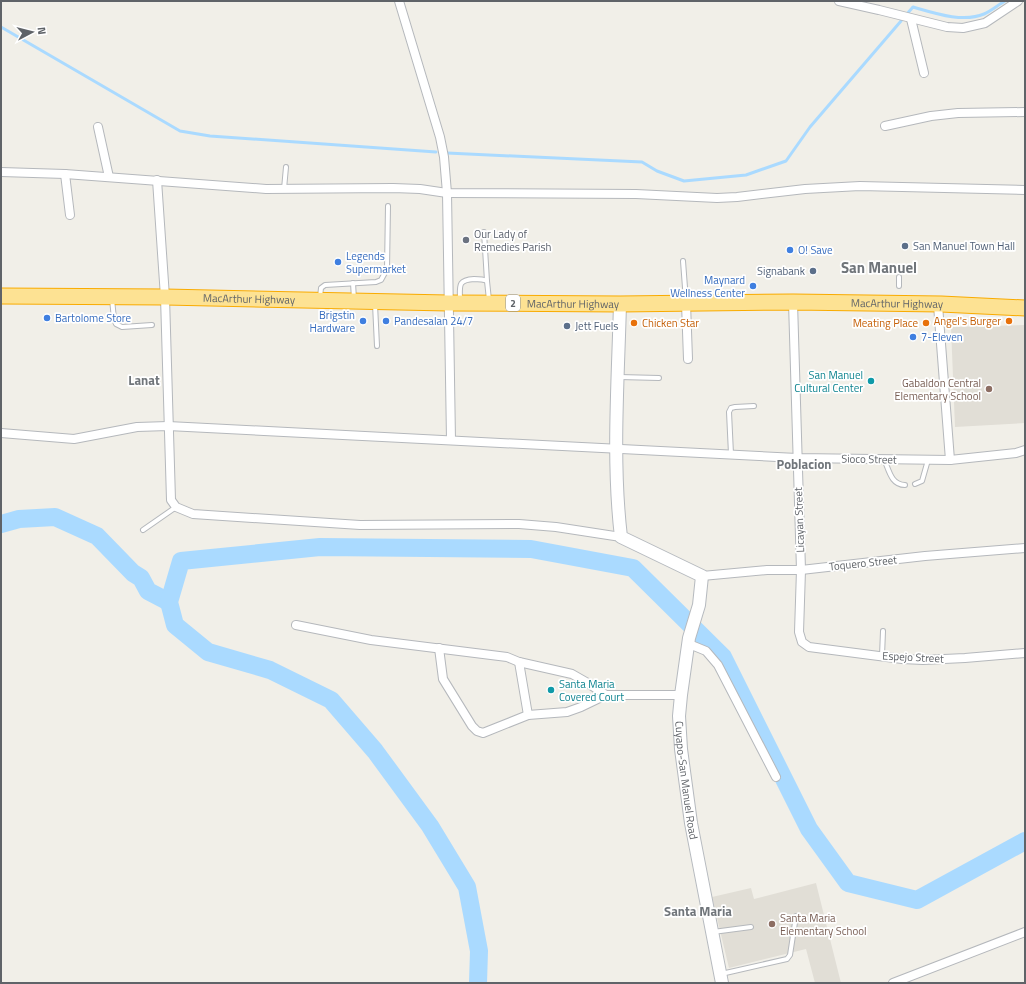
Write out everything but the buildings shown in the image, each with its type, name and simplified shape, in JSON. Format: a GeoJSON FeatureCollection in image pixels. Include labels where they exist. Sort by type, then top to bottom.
{"type":"FeatureCollection","features":[{"type":"Feature","properties":{"kind":"highway","name":"MacArthur Highway"},"geometry":{"type":"LineString","coordinates":[[1,296],[165,297],[454,303],[620,304],[899,302],[1025,308]]}},
{"type":"Feature","properties":{"kind":"street"},"geometry":{"type":"LineString","coordinates":[[399,1],[440,137],[444,157],[454,303],[451,440]]}},
{"type":"Feature","properties":{"kind":"street"},"geometry":{"type":"LineString","coordinates":[[840,1],[947,27],[963,28],[985,23],[1018,1]]}},
{"type":"Feature","properties":{"kind":"street"},"geometry":{"type":"LineString","coordinates":[[911,18],[924,74]]}},
{"type":"Feature","properties":{"kind":"street"},"geometry":{"type":"LineString","coordinates":[[884,126],[932,116],[958,113],[1025,112]]}},
{"type":"Feature","properties":{"kind":"street"},"geometry":{"type":"LineString","coordinates":[[98,127],[109,177]]}},
{"type":"Feature","properties":{"kind":"street"},"geometry":{"type":"LineString","coordinates":[[1,172],[65,174],[250,188],[393,188],[420,189],[447,193],[636,194],[711,198],[860,186],[1025,190]]}},
{"type":"Feature","properties":{"kind":"street"},"geometry":{"type":"LineString","coordinates":[[65,174],[70,215]]}},
{"type":"Feature","properties":{"kind":"street"},"geometry":{"type":"LineString","coordinates":[[157,180],[165,297],[171,500],[176,507],[193,514],[360,525],[519,524],[556,527],[621,537],[702,576]]}},
{"type":"Feature","properties":{"kind":"street","name":"Licayan Street"},"geometry":{"type":"LineString","coordinates":[[793,302],[801,570],[799,632],[802,642]]}},
{"type":"Feature","properties":{"kind":"street"},"geometry":{"type":"LineString","coordinates":[[686,303],[688,360]]}},
{"type":"Feature","properties":{"kind":"street"},"geometry":{"type":"LineString","coordinates":[[620,304],[617,449],[618,505],[621,537]]}},
{"type":"Feature","properties":{"kind":"street"},"geometry":{"type":"LineString","coordinates":[[938,305],[950,460]]}},
{"type":"Feature","properties":{"kind":"street","name":"Sioco Street"},"geometry":{"type":"LineString","coordinates":[[1,433],[68,439],[84,438],[137,427],[168,426],[797,458],[950,460],[1016,453],[1025,450]]}},
{"type":"Feature","properties":{"kind":"street","name":"Toquero Street"},"geometry":{"type":"LineString","coordinates":[[702,576],[767,570],[801,570],[926,556],[1025,548]]}},
{"type":"Feature","properties":{"kind":"street","name":"Cuyapo-San Manuel Road"},"geometry":{"type":"LineString","coordinates":[[702,576],[699,605],[689,641],[679,716],[684,783],[722,979]]}},
{"type":"Feature","properties":{"kind":"street"},"geometry":{"type":"LineString","coordinates":[[296,625],[364,639],[507,657],[519,662],[572,674],[606,695]]}},
{"type":"Feature","properties":{"kind":"street"},"geometry":{"type":"LineString","coordinates":[[689,641],[706,651],[718,665],[776,777]]}},
{"type":"Feature","properties":{"kind":"street","name":"Espejo Street"},"geometry":{"type":"LineString","coordinates":[[802,642],[809,647],[923,660],[1025,653]]}},
{"type":"Feature","properties":{"kind":"street"},"geometry":{"type":"LineString","coordinates":[[439,648],[443,679],[472,726],[477,731],[483,733],[528,715],[567,712],[606,695],[681,695]]}},
{"type":"Feature","properties":{"kind":"street"},"geometry":{"type":"LineString","coordinates":[[519,662],[528,715]]}},
{"type":"Feature","properties":{"kind":"street"},"geometry":{"type":"LineString","coordinates":[[894,983],[1025,932]]}},
{"type":"Feature","properties":{"kind":"lane"},"geometry":{"type":"LineString","coordinates":[[284,189],[286,167]]}},
{"type":"Feature","properties":{"kind":"lane"},"geometry":{"type":"LineString","coordinates":[[319,301],[321,288],[325,285],[376,282],[381,280],[387,269],[388,206]]}},
{"type":"Feature","properties":{"kind":"lane"},"geometry":{"type":"LineString","coordinates":[[484,232],[489,303]]}},
{"type":"Feature","properties":{"kind":"lane"},"geometry":{"type":"LineString","coordinates":[[683,261],[686,303]]}},
{"type":"Feature","properties":{"kind":"lane"},"geometry":{"type":"LineString","coordinates":[[899,277],[899,286]]}},
{"type":"Feature","properties":{"kind":"lane"},"geometry":{"type":"LineString","coordinates":[[454,303],[462,281],[483,279],[487,281]]}},
{"type":"Feature","properties":{"kind":"lane"},"geometry":{"type":"LineString","coordinates":[[353,283],[354,302]]}},
{"type":"Feature","properties":{"kind":"lane"},"geometry":{"type":"LineString","coordinates":[[112,297],[114,319],[116,324],[122,327],[152,325]]}},
{"type":"Feature","properties":{"kind":"lane"},"geometry":{"type":"LineString","coordinates":[[375,302],[377,346]]}},
{"type":"Feature","properties":{"kind":"lane"},"geometry":{"type":"LineString","coordinates":[[618,377],[659,378]]}},
{"type":"Feature","properties":{"kind":"lane"},"geometry":{"type":"LineString","coordinates":[[731,455],[729,412],[731,408],[735,407],[754,406]]}},
{"type":"Feature","properties":{"kind":"lane"},"geometry":{"type":"LineString","coordinates":[[884,459],[893,480],[899,485],[905,485]]}},
{"type":"Feature","properties":{"kind":"lane"},"geometry":{"type":"LineString","coordinates":[[915,484],[920,483],[924,478],[928,460]]}},
{"type":"Feature","properties":{"kind":"lane"},"geometry":{"type":"LineString","coordinates":[[143,530],[176,507]]}},
{"type":"Feature","properties":{"kind":"lane"},"geometry":{"type":"LineString","coordinates":[[882,656],[883,631]]}},
{"type":"Feature","properties":{"kind":"lane"},"geometry":{"type":"LineString","coordinates":[[722,979],[788,959],[796,916]]}},
{"type":"Feature","properties":{"kind":"lane"},"geometry":{"type":"LineString","coordinates":[[712,932],[751,927]]}},
{"type":"Feature","properties":{"kind":"shaded area","name":"Gabaldon Central Elementary School"},"geometry":{"type":"Polygon","coordinates":[[[1024,325],[1025,423],[955,427],[951,327],[1024,325]]]}},
{"type":"Feature","properties":{"kind":"shaded area","name":"Santa Maria Elementary School"},"geometry":{"type":"Polygon","coordinates":[[[816,883],[841,983],[815,983],[806,949],[729,968],[712,897],[751,888],[754,899],[816,883]]]}},
{"type":"Feature","properties":{"kind":"waterway"},"geometry":{"type":"LineString","coordinates":[[906,15],[913,7],[948,16],[967,18],[976,17],[987,13],[1005,1]]}},
{"type":"Feature","properties":{"kind":"waterway"},"geometry":{"type":"LineString","coordinates":[[447,153],[642,162],[657,171],[684,181],[746,175],[786,161],[810,127],[901,21]]}},
{"type":"Feature","properties":{"kind":"waterway"},"geometry":{"type":"LineString","coordinates":[[1,27],[180,131],[210,136],[436,152]]}},
{"type":"Feature","properties":{"kind":"waterway"},"geometry":{"type":"LineString","coordinates":[[1,524],[19,519],[55,517],[97,536],[133,573],[141,578],[148,591],[169,602]]}},
{"type":"Feature","properties":{"kind":"waterway"},"geometry":{"type":"LineString","coordinates":[[478,983],[479,951],[467,887],[430,826],[375,751],[331,700],[270,670],[208,652],[175,625],[169,602],[181,561],[320,547],[531,549],[633,568],[723,657],[809,829],[848,883],[917,900],[1025,841]]}},
{"type":"Feature","properties":{"kind":"place","name":"Our Lady of Remedies Parish"},"geometry":{"type":"Point","coordinates":[466,240]}},
{"type":"Feature","properties":{"kind":"place","name":"San Manuel Town Hall"},"geometry":{"type":"Point","coordinates":[905,246]}},
{"type":"Feature","properties":{"kind":"place","name":"O! Save"},"geometry":{"type":"Point","coordinates":[790,250]}},
{"type":"Feature","properties":{"kind":"place","name":"Legends Supermarket"},"geometry":{"type":"Point","coordinates":[338,262]}},
{"type":"Feature","properties":{"kind":"place","name":"Signabank"},"geometry":{"type":"Point","coordinates":[813,271]}},
{"type":"Feature","properties":{"kind":"place","name":"Maynard Wellness Center"},"geometry":{"type":"Point","coordinates":[753,286]}},
{"type":"Feature","properties":{"kind":"place","name":"Bartolome Store"},"geometry":{"type":"Point","coordinates":[47,318]}},
{"type":"Feature","properties":{"kind":"place","name":"Brigstin Hardware"},"geometry":{"type":"Point","coordinates":[363,321]}},
{"type":"Feature","properties":{"kind":"place","name":"Pandesalan 24/7"},"geometry":{"type":"Point","coordinates":[386,321]}},
{"type":"Feature","properties":{"kind":"place","name":"Angel's Burger"},"geometry":{"type":"Point","coordinates":[1009,321]}},
{"type":"Feature","properties":{"kind":"place","name":"Chicken Star"},"geometry":{"type":"Point","coordinates":[634,323]}},
{"type":"Feature","properties":{"kind":"place","name":"Meating Place"},"geometry":{"type":"Point","coordinates":[926,323]}},
{"type":"Feature","properties":{"kind":"place","name":"Jett Fuels"},"geometry":{"type":"Point","coordinates":[567,326]}},
{"type":"Feature","properties":{"kind":"place","name":"7-Eleven"},"geometry":{"type":"Point","coordinates":[913,337]}},
{"type":"Feature","properties":{"kind":"place","name":"San Manuel Cultural Center"},"geometry":{"type":"Point","coordinates":[871,381]}},
{"type":"Feature","properties":{"kind":"place","name":"Gabaldon Central Elementary School"},"geometry":{"type":"Point","coordinates":[989,389]}},
{"type":"Feature","properties":{"kind":"place","name":"Santa Maria Covered Court"},"geometry":{"type":"Point","coordinates":[551,690]}},
{"type":"Feature","properties":{"kind":"place","name":"Santa Maria Elementary School"},"geometry":{"type":"Point","coordinates":[772,924]}},
{"type":"Feature","properties":{"kind":"district","name":"San Manuel"},"geometry":{"type":"Point","coordinates":[879,267]}},
{"type":"Feature","properties":{"kind":"district","name":"Lanat"},"geometry":{"type":"Point","coordinates":[144,380]}},
{"type":"Feature","properties":{"kind":"district","name":"Poblacion"},"geometry":{"type":"Point","coordinates":[804,464]}},
{"type":"Feature","properties":{"kind":"district","name":"Santa Maria"},"geometry":{"type":"Point","coordinates":[698,911]}}]}
